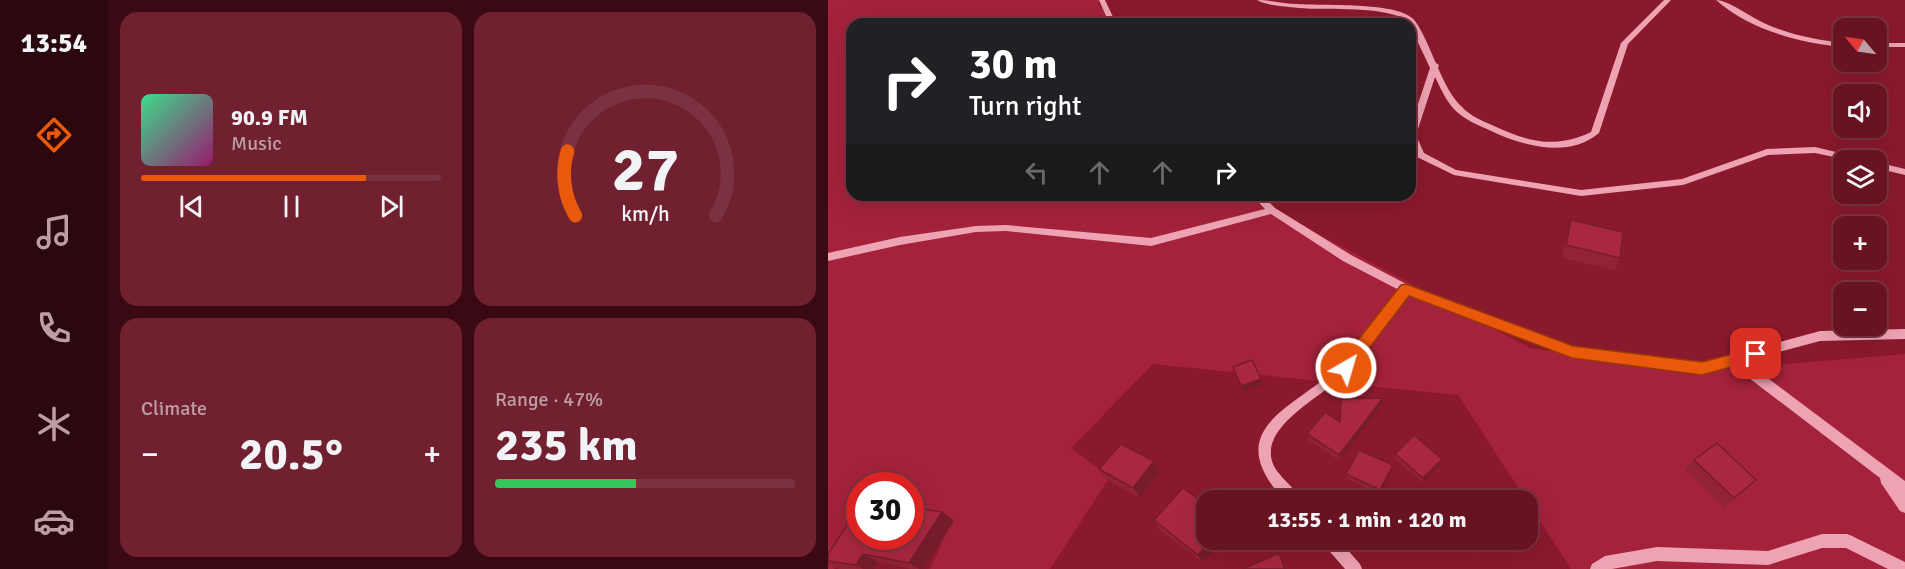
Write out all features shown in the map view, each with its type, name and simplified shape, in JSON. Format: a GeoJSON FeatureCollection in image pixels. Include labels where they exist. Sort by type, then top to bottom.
{"type":"FeatureCollection","features":[{"type":"Feature","properties":{"kind":"street"},"geometry":{"type":"LineString","coordinates":[[1102,0],[1110,18]]}},
{"type":"Feature","properties":{"kind":"street"},"geometry":{"type":"LineString","coordinates":[[1260,0],[1279,6],[1367,7],[1392,10],[1410,18]]}},
{"type":"Feature","properties":{"kind":"street"},"geometry":{"type":"LineString","coordinates":[[1416,29],[1456,106],[1471,118],[1528,143],[1558,146],[1578,143],[1595,133],[1625,43],[1668,0]]}},
{"type":"Feature","properties":{"kind":"street"},"geometry":{"type":"LineString","coordinates":[[1719,0],[1737,14],[1794,38],[1833,43]]}},
{"type":"Feature","properties":{"kind":"street"},"geometry":{"type":"LineString","coordinates":[[1887,45],[1905,45]]}},
{"type":"Feature","properties":{"kind":"street"},"geometry":{"type":"LineString","coordinates":[[1416,123],[1435,65]]}},
{"type":"Feature","properties":{"kind":"street"},"geometry":{"type":"LineString","coordinates":[[1416,145],[1420,155],[1454,172],[1581,193],[1683,182],[1767,152],[1815,150],[1833,154]]}},
{"type":"Feature","properties":{"kind":"street"},"geometry":{"type":"LineString","coordinates":[[1887,168],[1905,172]]}},
{"type":"Feature","properties":{"kind":"street"},"geometry":{"type":"LineString","coordinates":[[1263,201],[1272,210],[1347,258],[1406,289],[1572,352],[1702,368],[1820,336],[1905,334]]}},
{"type":"Feature","properties":{"kind":"street"},"geometry":{"type":"LineString","coordinates":[[828,257],[900,241],[976,229],[1005,228],[1151,242],[1272,210]]}},
{"type":"Feature","properties":{"kind":"street"},"geometry":{"type":"LineString","coordinates":[[1284,490],[1273,477],[1264,454],[1271,432],[1286,414],[1346,368],[1406,289]]}},
{"type":"Feature","properties":{"kind":"street"},"geometry":{"type":"LineString","coordinates":[[1735,360],[1905,489]]}},
{"type":"Feature","properties":{"kind":"street"},"geometry":{"type":"LineString","coordinates":[[1881,472],[1905,506]]}},
{"type":"Feature","properties":{"kind":"street"},"geometry":{"type":"LineString","coordinates":[[1598,569],[1605,563],[1657,554],[1768,558],[1822,541],[1847,541],[1904,569]]}},
{"type":"Feature","properties":{"kind":"street"},"geometry":{"type":"LineString","coordinates":[[1338,550],[1355,569]]}},
{"type":"Feature","properties":{"kind":"shaded area"},"geometry":{"type":"Polygon","coordinates":[[[828,0],[1100,0],[1098,5],[1114,18],[846,18],[846,201],[1257,201],[1530,348],[1692,372],[1905,354],[1905,569],[1571,569],[1538,518],[1538,490],[1520,490],[1458,395],[1153,364],[1071,448],[1110,477],[1050,569],[930,569],[942,543],[924,537],[924,472],[846,472],[846,550],[849,550],[834,569],[828,569],[828,0]]]}},
{"type":"Feature","properties":{"kind":"building"},"geometry":{"type":"Polygon","coordinates":[[[1571,220],[1623,232],[1620,258],[1566,245],[1571,220]]]}},
{"type":"Feature","properties":{"kind":"building"},"geometry":{"type":"Polygon","coordinates":[[[1252,360],[1261,379],[1241,386],[1233,367],[1252,360]]]}},
{"type":"Feature","properties":{"kind":"building"},"geometry":{"type":"Polygon","coordinates":[[[1383,398],[1339,455],[1307,434],[1325,412],[1340,422],[1341,399],[1383,398]]]}},
{"type":"Feature","properties":{"kind":"building"},"geometry":{"type":"Polygon","coordinates":[[[1414,435],[1442,459],[1423,478],[1395,454],[1414,435]]]}},
{"type":"Feature","properties":{"kind":"building"},"geometry":{"type":"Polygon","coordinates":[[[1717,443],[1756,480],[1734,498],[1694,460],[1717,443]]]}},
{"type":"Feature","properties":{"kind":"building"},"geometry":{"type":"Polygon","coordinates":[[[1121,444],[1154,461],[1133,488],[1099,469],[1121,444]]]}},
{"type":"Feature","properties":{"kind":"building"},"geometry":{"type":"Polygon","coordinates":[[[1359,450],[1393,465],[1380,490],[1346,474],[1359,450]]]}},
{"type":"Feature","properties":{"kind":"building"},"geometry":{"type":"Polygon","coordinates":[[[1183,488],[1196,498],[1196,550],[1202,550],[1198,555],[1154,520],[1183,488]]]}},
{"type":"Feature","properties":{"kind":"building"},"geometry":{"type":"Polygon","coordinates":[[[924,509],[942,512],[924,540],[924,509]]]}},
{"type":"Feature","properties":{"kind":"building"},"geometry":{"type":"Polygon","coordinates":[[[846,527],[846,550],[917,550],[909,563],[863,554],[856,565],[828,561],[828,554],[846,527]]]}},
{"type":"Feature","properties":{"kind":"building"},"geometry":{"type":"Polygon","coordinates":[[[1279,553],[1285,569],[1243,569],[1279,553]]]}},
{"type":"Feature","properties":{"kind":"route"},"geometry":{"type":"LineString","coordinates":[[1346,368],[1406,289],[1572,352],[1702,368],[1756,354]]}}]}
